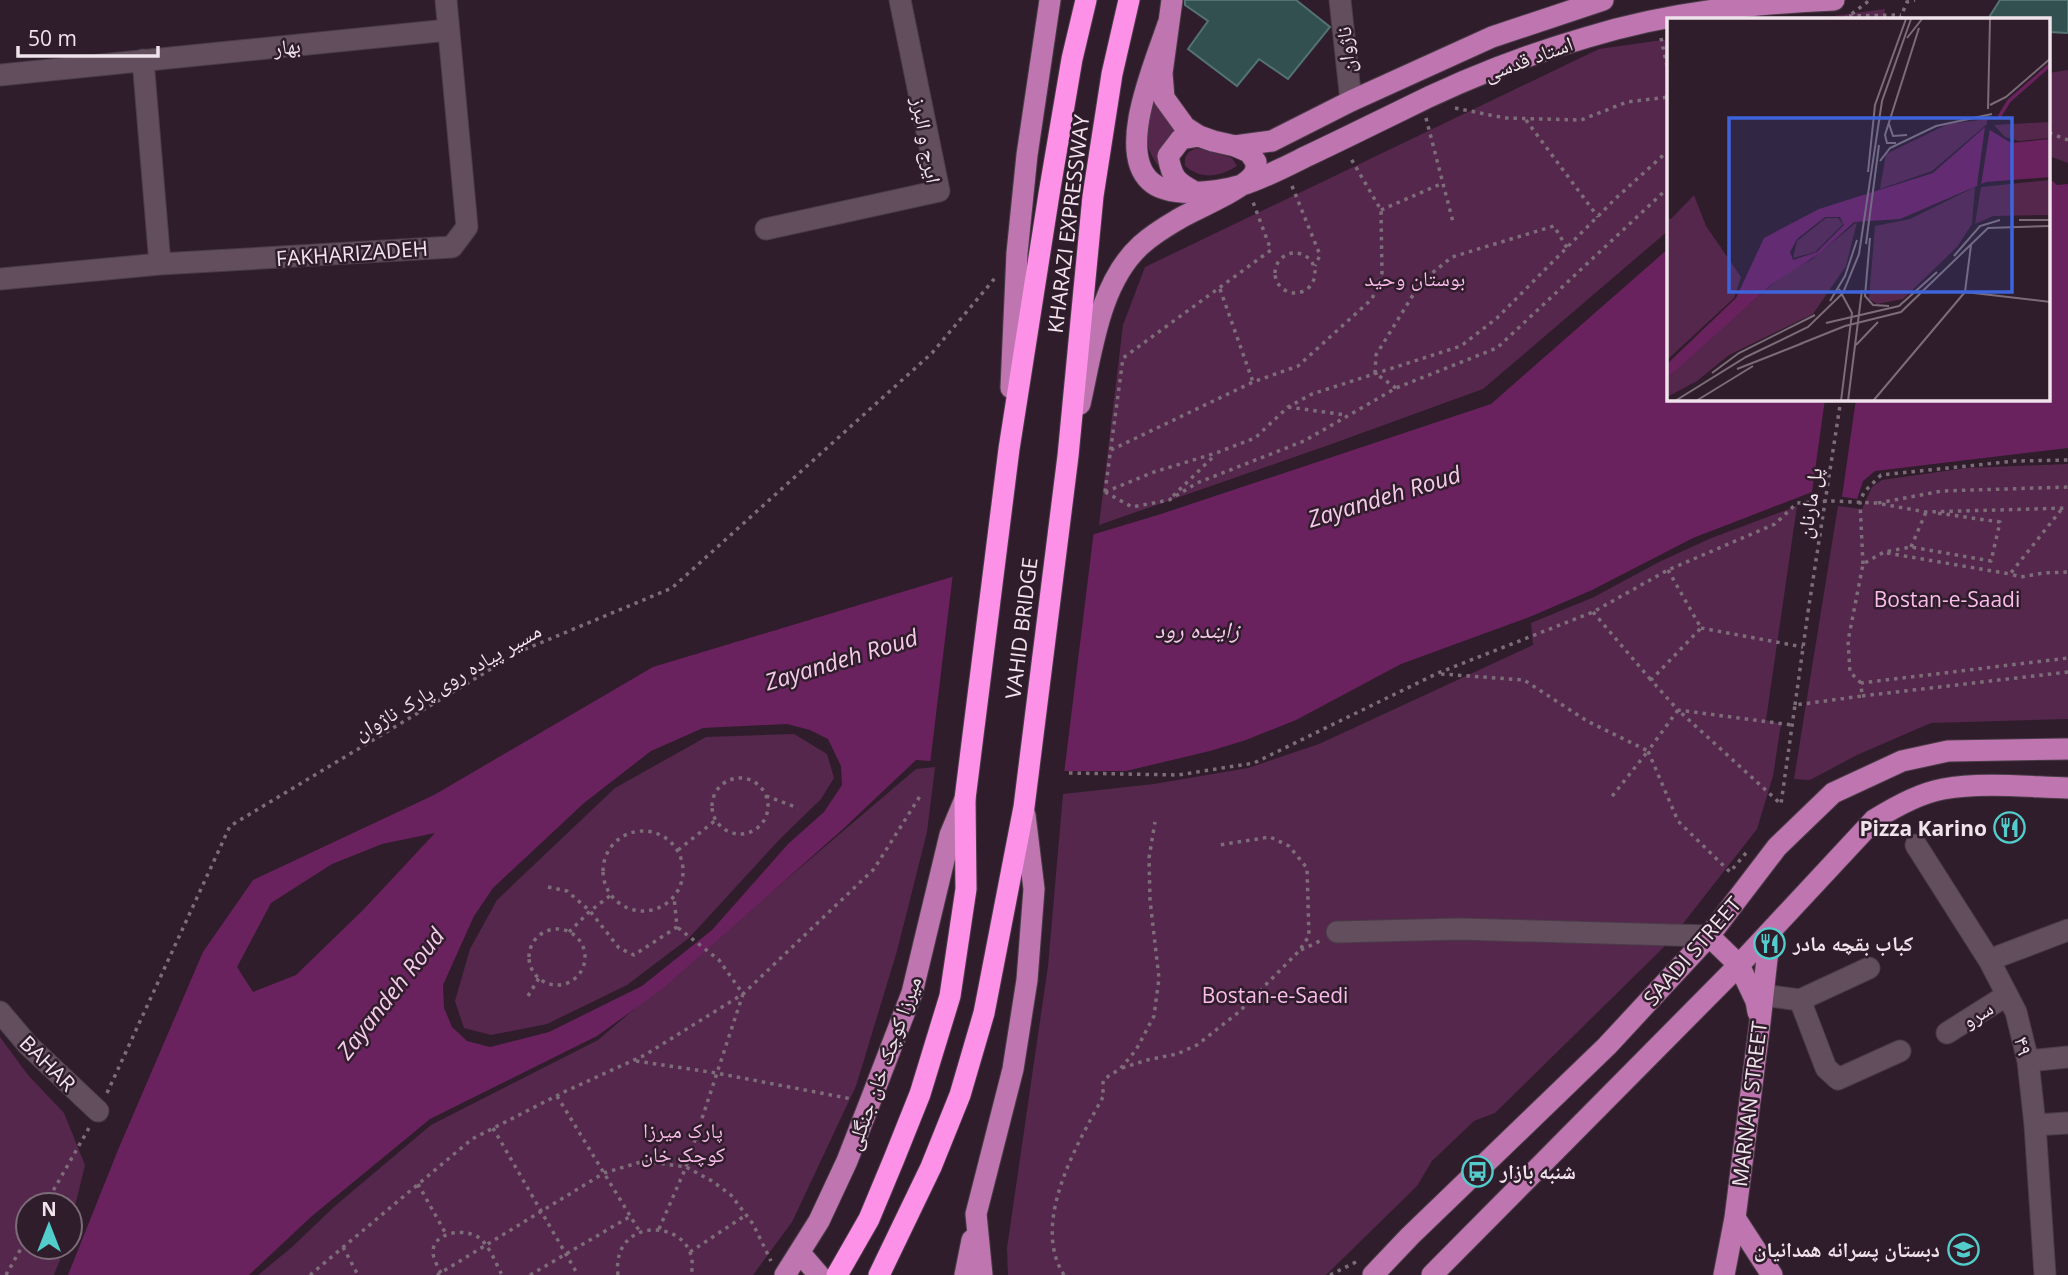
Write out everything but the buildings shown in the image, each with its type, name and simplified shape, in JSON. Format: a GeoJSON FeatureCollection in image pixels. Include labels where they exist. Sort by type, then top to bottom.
{"type":"FeatureCollection","features":[{"type":"Feature","properties":{"kind":"highway","name":"KHARAZI EXPRESSWAY"},"geometry":{"type":"LineString","coordinates":[[1009,449],[1051,180],[1072,59],[1086,0]]}},
{"type":"Feature","properties":{"kind":"highway","name":"KHARAZI EXPRESSWAY"},"geometry":{"type":"LineString","coordinates":[[1068,456],[1093,196],[1112,74],[1129,0]]}},
{"type":"Feature","properties":{"kind":"highway","name":"VAHID BRIDGE"},"geometry":{"type":"LineString","coordinates":[[837,1275],[869,1219],[894,1159],[920,1094],[950,996],[966,889],[965,799],[1009,449]]}},
{"type":"Feature","properties":{"kind":"highway","name":"VAHID BRIDGE"},"geometry":{"type":"LineString","coordinates":[[879,1275],[931,1167],[960,1095],[984,1013],[1024,807],[1068,456]]}},
{"type":"Feature","properties":{"kind":"main road"},"geometry":{"type":"LineString","coordinates":[[1009,449],[1017,253],[1027,155],[1050,0]]}},
{"type":"Feature","properties":{"kind":"main road"},"geometry":{"type":"LineString","coordinates":[[1172,0],[1168,24],[1145,93],[1137,130],[1136,150],[1140,168],[1151,182],[1175,192],[1196,193],[1244,184]]}},
{"type":"Feature","properties":{"kind":"main road","name":"استاد قدسی"},"geometry":{"type":"LineString","coordinates":[[1168,24],[1162,73],[1164,98],[1185,127],[1199,136],[1235,146],[1272,141],[1351,101],[1492,37],[1603,0]]}},
{"type":"Feature","properties":{"kind":"main road","name":"استاد قدسی"},"geometry":{"type":"LineString","coordinates":[[1244,184],[1421,101],[1510,63],[1588,37],[1657,18],[1714,9],[1834,0]]}},
{"type":"Feature","properties":{"kind":"main road"},"geometry":{"type":"LineString","coordinates":[[1196,193],[1177,182],[1170,170],[1168,156],[1181,139],[1199,136]]}},
{"type":"Feature","properties":{"kind":"main road"},"geometry":{"type":"LineString","coordinates":[[1068,456],[1100,320],[1111,288],[1125,263],[1142,244],[1175,221],[1244,184],[1255,173],[1256,162],[1249,152],[1235,146]]}},
{"type":"Feature","properties":{"kind":"main road","name":"SAADI STREET"},"geometry":{"type":"LineString","coordinates":[[1373,1275],[1607,1046],[1709,936],[1777,847],[1833,793],[1902,761],[1948,751],[2068,750]]}},
{"type":"Feature","properties":{"kind":"main road","name":"SAADI STREET"},"geometry":{"type":"LineString","coordinates":[[1432,1275],[1739,965],[1874,820],[1940,790],[1964,786],[2068,788]]}},
{"type":"Feature","properties":{"kind":"main road","name":"میرزا کوچک خان جنگلی"},"geometry":{"type":"LineString","coordinates":[[779,1270],[800,1253],[819,1221],[847,1161],[912,993],[950,835],[965,799]]}},
{"type":"Feature","properties":{"kind":"main road"},"geometry":{"type":"LineString","coordinates":[[965,1275],[976,1214],[1013,1069],[1027,980],[1034,889],[1024,807]]}},
{"type":"Feature","properties":{"kind":"main road","name":"MARNAN STREET"},"geometry":{"type":"LineString","coordinates":[[1724,1275],[1735,1217],[1770,932]]}},
{"type":"Feature","properties":{"kind":"main road"},"geometry":{"type":"LineString","coordinates":[[1709,936],[1739,965],[1756,1001],[1760,1021]]}},
{"type":"Feature","properties":{"kind":"main road"},"geometry":{"type":"LineString","coordinates":[[976,1214],[982,1275]]}},
{"type":"Feature","properties":{"kind":"main road"},"geometry":{"type":"LineString","coordinates":[[1735,1217],[1772,1275]]}},
{"type":"Feature","properties":{"kind":"main road"},"geometry":{"type":"LineString","coordinates":[[800,1253],[818,1275]]}},
{"type":"Feature","properties":{"kind":"main road"},"geometry":{"type":"LineString","coordinates":[[1724,1275],[1731,1275]]}},
{"type":"Feature","properties":{"kind":"street","name":"FAKHARIZADEH"},"geometry":{"type":"LineString","coordinates":[[0,279],[160,264],[452,247],[467,227],[446,0]]}},
{"type":"Feature","properties":{"kind":"street","name":"ایرج و البرز"},"geometry":{"type":"LineString","coordinates":[[766,229],[939,191],[900,0]]}},
{"type":"Feature","properties":{"kind":"street","name":"ناژوان"},"geometry":{"type":"LineString","coordinates":[[1340,0],[1351,101]]}},
{"type":"Feature","properties":{"kind":"street","name":"بهار"},"geometry":{"type":"LineString","coordinates":[[0,75],[448,30]]}},
{"type":"Feature","properties":{"kind":"street"},"geometry":{"type":"LineString","coordinates":[[143,60],[160,264]]}},
{"type":"Feature","properties":{"kind":"street","name":"۴۹"},"geometry":{"type":"LineString","coordinates":[[1916,845],[1989,960],[2016,1012],[2028,1061],[2045,1275]]}},
{"type":"Feature","properties":{"kind":"street"},"geometry":{"type":"LineString","coordinates":[[1337,932],[1459,929],[1709,936]]}},
{"type":"Feature","properties":{"kind":"street"},"geometry":{"type":"LineString","coordinates":[[1989,960],[2068,930]]}},
{"type":"Feature","properties":{"kind":"street"},"geometry":{"type":"LineString","coordinates":[[1763,995],[1800,1000],[1869,968]]}},
{"type":"Feature","properties":{"kind":"street","name":"سرو"},"geometry":{"type":"LineString","coordinates":[[1947,1033],[2007,995]]}},
{"type":"Feature","properties":{"kind":"street"},"geometry":{"type":"LineString","coordinates":[[1800,1000],[1826,1068],[1838,1079],[1900,1051]]}},
{"type":"Feature","properties":{"kind":"street","name":"BAHAR"},"geometry":{"type":"LineString","coordinates":[[0,1012],[27,1045],[98,1111]]}},
{"type":"Feature","properties":{"kind":"street"},"geometry":{"type":"LineString","coordinates":[[2028,1061],[2068,1057]]}},
{"type":"Feature","properties":{"kind":"street"},"geometry":{"type":"LineString","coordinates":[[2035,1125],[2068,1123]]}},
{"type":"Feature","properties":{"kind":"path"},"geometry":{"type":"LineString","coordinates":[[1847,18],[1870,0]]}},
{"type":"Feature","properties":{"kind":"path"},"geometry":{"type":"LineString","coordinates":[[1847,18],[1901,17],[1907,2],[1915,0]]}},
{"type":"Feature","properties":{"kind":"path"},"geometry":{"type":"LineString","coordinates":[[1657,18],[1667,66]]}},
{"type":"Feature","properties":{"kind":"path"},"geometry":{"type":"LineString","coordinates":[[1453,222],[1421,101],[1504,118],[1581,120],[1627,102],[1667,97]]}},
{"type":"Feature","properties":{"kind":"path"},"geometry":{"type":"LineString","coordinates":[[1526,119],[1598,216]]}},
{"type":"Feature","properties":{"kind":"path"},"geometry":{"type":"LineString","coordinates":[[2050,134],[2068,140]]}},
{"type":"Feature","properties":{"kind":"path"},"geometry":{"type":"LineString","coordinates":[[1111,450],[1254,382],[1298,366],[1372,299],[1382,273],[1381,210],[1340,140]]}},
{"type":"Feature","properties":{"kind":"path"},"geometry":{"type":"LineString","coordinates":[[1105,492],[1154,472],[1255,438],[1288,407],[1312,394],[1461,346],[1497,318],[1667,151]]}},
{"type":"Feature","properties":{"kind":"path"},"geometry":{"type":"LineString","coordinates":[[1284,167],[1320,254],[1314,267],[1313,282],[1303,292],[1288,292],[1277,282],[1275,268],[1284,256],[1298,253],[1311,260],[1314,267]]}},
{"type":"Feature","properties":{"kind":"path"},"geometry":{"type":"LineString","coordinates":[[1381,210],[1443,183]]}},
{"type":"Feature","properties":{"kind":"path"},"geometry":{"type":"LineString","coordinates":[[1105,492],[1123,358],[1271,250],[1244,184]]}},
{"type":"Feature","properties":{"kind":"path"},"geometry":{"type":"LineString","coordinates":[[1105,492],[1132,507],[1169,500],[1197,483],[1304,441],[1396,388],[1497,348],[1667,189]]}},
{"type":"Feature","properties":{"kind":"path"},"geometry":{"type":"LineString","coordinates":[[1375,373],[1376,355],[1421,282],[1452,257],[1554,226],[1567,248]]}},
{"type":"Feature","properties":{"kind":"path","name":"مسیر پیاده روی پارک ناژوان"},"geometry":{"type":"LineString","coordinates":[[53,1191],[98,1111],[230,826],[521,651],[672,588],[932,353],[1017,253]]}},
{"type":"Feature","properties":{"kind":"path"},"geometry":{"type":"LineString","coordinates":[[1219,288],[1254,382]]}},
{"type":"Feature","properties":{"kind":"path"},"geometry":{"type":"LineString","coordinates":[[1375,373],[1396,388]]}},
{"type":"Feature","properties":{"kind":"path","name":"پل مارنان"},"geometry":{"type":"LineString","coordinates":[[1678,710],[1781,804],[1841,401]]}},
{"type":"Feature","properties":{"kind":"path"},"geometry":{"type":"LineString","coordinates":[[1288,407],[1348,415]]}},
{"type":"Feature","properties":{"kind":"path"},"geometry":{"type":"LineString","coordinates":[[1169,500],[1216,453]]}},
{"type":"Feature","properties":{"kind":"path"},"geometry":{"type":"LineString","coordinates":[[1862,696],[1861,683],[1850,672],[1848,640],[1863,564],[1860,502],[1864,492],[1881,475],[2015,461],[2068,460]]}},
{"type":"Feature","properties":{"kind":"path"},"geometry":{"type":"LineString","coordinates":[[1876,503],[1942,491],[2068,487]]}},
{"type":"Feature","properties":{"kind":"path"},"geometry":{"type":"LineString","coordinates":[[1069,773],[1178,775],[1254,763],[1438,674],[1593,612],[1668,570],[1774,524],[1797,503],[1876,503],[2000,522],[1991,561],[1911,547],[1884,552],[1863,564]]}},
{"type":"Feature","properties":{"kind":"path"},"geometry":{"type":"LineString","coordinates":[[2010,574],[2062,508]]}},
{"type":"Feature","properties":{"kind":"path"},"geometry":{"type":"LineString","coordinates":[[1926,512],[2068,508]]}},
{"type":"Feature","properties":{"kind":"path"},"geometry":{"type":"LineString","coordinates":[[1911,547],[1926,512]]}},
{"type":"Feature","properties":{"kind":"path"},"geometry":{"type":"LineString","coordinates":[[1884,552],[2021,577],[2068,572]]}},
{"type":"Feature","properties":{"kind":"path"},"geometry":{"type":"LineString","coordinates":[[1668,570],[1701,628],[1803,647]]}},
{"type":"Feature","properties":{"kind":"path"},"geometry":{"type":"LineString","coordinates":[[1593,612],[1678,710],[1792,724]]}},
{"type":"Feature","properties":{"kind":"path"},"geometry":{"type":"LineString","coordinates":[[1651,680],[1701,628]]}},
{"type":"Feature","properties":{"kind":"path"},"geometry":{"type":"LineString","coordinates":[[1861,683],[2068,658]]}},
{"type":"Feature","properties":{"kind":"path"},"geometry":{"type":"LineString","coordinates":[[1795,705],[2068,672]]}},
{"type":"Feature","properties":{"kind":"path"},"geometry":{"type":"LineString","coordinates":[[1438,674],[1524,680],[1587,721],[1648,751],[1678,821],[1730,872],[1747,851]]}},
{"type":"Feature","properties":{"kind":"path"},"geometry":{"type":"LineString","coordinates":[[1610,799],[1678,710]]}},
{"type":"Feature","properties":{"kind":"path"},"geometry":{"type":"LineString","coordinates":[[746,778],[762,788],[768,806],[762,823],[747,832],[738,833],[722,827],[716,820],[712,803],[720,786],[728,780],[746,778]]}},
{"type":"Feature","properties":{"kind":"path"},"geometry":{"type":"LineString","coordinates":[[310,1275],[472,1139],[557,1095],[634,1061],[743,994],[874,869],[922,793]]}},
{"type":"Feature","properties":{"kind":"path"},"geometry":{"type":"LineString","coordinates":[[766,796],[798,808]]}},
{"type":"Feature","properties":{"kind":"path"},"geometry":{"type":"LineString","coordinates":[[678,850],[716,820]]}},
{"type":"Feature","properties":{"kind":"path"},"geometry":{"type":"LineString","coordinates":[[1120,1069],[1136,1049],[1154,1016],[1160,978],[1150,900],[1149,858],[1155,822]]}},
{"type":"Feature","properties":{"kind":"path"},"geometry":{"type":"LineString","coordinates":[[648,830],[661,834],[678,850],[684,866],[683,880],[674,897],[658,908],[632,910],[620,904],[604,883],[605,857],[611,845],[622,836],[634,831],[648,830]]}},
{"type":"Feature","properties":{"kind":"path"},"geometry":{"type":"LineString","coordinates":[[1064,1275],[1058,1265],[1053,1243],[1055,1212],[1069,1160],[1104,1095],[1104,1079],[1120,1069],[1177,1054],[1197,1045],[1239,1012],[1299,951],[1309,936],[1307,868],[1289,846],[1270,837],[1219,845]]}},
{"type":"Feature","properties":{"kind":"path"},"geometry":{"type":"LineString","coordinates":[[548,887],[567,891],[590,911],[619,948],[634,955],[677,927]]}},
{"type":"Feature","properties":{"kind":"path"},"geometry":{"type":"LineString","coordinates":[[569,932],[611,895]]}},
{"type":"Feature","properties":{"kind":"path"},"geometry":{"type":"LineString","coordinates":[[674,897],[677,927],[719,960],[743,994]]}},
{"type":"Feature","properties":{"kind":"path"},"geometry":{"type":"LineString","coordinates":[[551,929],[569,932],[577,938],[585,955],[580,973],[564,984],[546,983],[539,978],[529,963],[531,946],[536,938],[551,929]]}},
{"type":"Feature","properties":{"kind":"path"},"geometry":{"type":"LineString","coordinates":[[528,996],[539,978]]}},
{"type":"Feature","properties":{"kind":"path"},"geometry":{"type":"LineString","coordinates":[[659,1229],[685,1167],[743,994]]}},
{"type":"Feature","properties":{"kind":"path"},"geometry":{"type":"LineString","coordinates":[[634,1061],[716,1073],[870,1102]]}},
{"type":"Feature","properties":{"kind":"path"},"geometry":{"type":"LineString","coordinates":[[557,1095],[640,1231]]}},
{"type":"Feature","properties":{"kind":"path"},"geometry":{"type":"LineString","coordinates":[[493,1128],[578,1275]]}},
{"type":"Feature","properties":{"kind":"path"},"geometry":{"type":"LineString","coordinates":[[502,1275],[485,1245],[478,1237],[462,1233],[446,1234],[435,1243],[433,1254],[440,1274],[485,1245],[604,1173],[645,1161],[685,1167],[731,1195],[753,1224],[779,1270]]}},
{"type":"Feature","properties":{"kind":"path"},"geometry":{"type":"LineString","coordinates":[[418,1184],[446,1234]]}},
{"type":"Feature","properties":{"kind":"path"},"geometry":{"type":"LineString","coordinates":[[690,1252],[746,1215]]}},
{"type":"Feature","properties":{"kind":"path"},"geometry":{"type":"LineString","coordinates":[[530,1275],[631,1216]]}},
{"type":"Feature","properties":{"kind":"path"},"geometry":{"type":"LineString","coordinates":[[618,1275],[617,1262],[624,1244],[640,1231],[659,1229],[678,1236],[690,1252],[693,1271],[691,1275]]}},
{"type":"Feature","properties":{"kind":"path"},"geometry":{"type":"LineString","coordinates":[[343,1247],[358,1275]]}},
{"type":"Feature","properties":{"kind":"green space"},"geometry":{"type":"Polygon","coordinates":[[[1885,9],[1884,18],[1818,18],[1885,9]]]}},
{"type":"Feature","properties":{"kind":"green space","name":"بوستان وحید"},"geometry":{"type":"Polygon","coordinates":[[[1667,39],[1667,232],[1483,389],[1099,525],[1123,325],[1145,267],[1599,49],[1667,39]]]}},
{"type":"Feature","properties":{"kind":"green space"},"geometry":{"type":"Polygon","coordinates":[[[2068,70],[2068,163],[2050,156],[2050,73],[2068,70]]]}},
{"type":"Feature","properties":{"kind":"green space"},"geometry":{"type":"Polygon","coordinates":[[[1154,96],[1177,135],[1165,174],[1151,155],[1148,146],[1148,119],[1154,96]]]}},
{"type":"Feature","properties":{"kind":"green space"},"geometry":{"type":"Polygon","coordinates":[[[1198,148],[1232,158],[1237,166],[1217,175],[1204,175],[1191,170],[1185,166],[1186,156],[1198,148]]]}},
{"type":"Feature","properties":{"kind":"green space","name":"Bostan-e-Saadi"},"geometry":{"type":"Polygon","coordinates":[[[2068,464],[2068,719],[1931,723],[1857,755],[1810,780],[1794,779],[1838,506],[1862,509],[1872,487],[1882,480],[1966,468],[2068,464]]]}},
{"type":"Feature","properties":{"kind":"green space","name":"Bostan-e-Saedi"},"geometry":{"type":"Polygon","coordinates":[[[1797,506],[1766,720],[1781,724],[1773,776],[1757,829],[1667,944],[1495,1113],[1474,1121],[1432,1161],[1417,1186],[1326,1275],[1008,1275],[1007,1248],[1048,966],[1063,794],[1154,784],[1248,768],[1319,744],[1533,645],[1531,623],[1594,597],[1709,539],[1797,506]]]}},
{"type":"Feature","properties":{"kind":"green space"},"geometry":{"type":"Polygon","coordinates":[[[794,734],[827,754],[834,778],[821,799],[779,840],[689,938],[627,985],[547,1024],[491,1035],[464,1028],[455,1001],[470,949],[497,900],[615,788],[706,737],[794,734]]]}},
{"type":"Feature","properties":{"kind":"green space","name":"پارک میرزا کوچک خان"},"geometry":{"type":"Polygon","coordinates":[[[935,767],[927,832],[897,951],[856,1086],[792,1222],[753,1275],[258,1275],[431,1125],[598,1040],[916,769],[935,767]]]}},
{"type":"Feature","properties":{"kind":"green space"},"geometry":{"type":"Polygon","coordinates":[[[0,1037],[28,1075],[64,1113],[85,1165],[79,1191],[14,1191],[14,1261],[60,1261],[54,1275],[0,1275],[0,1037]]]}},
{"type":"Feature","properties":{"kind":"water","name":"زاینده رود"},"geometry":{"type":"Polygon","coordinates":[[[2050,179],[2057,185],[2068,184],[2068,448],[1875,471],[1863,481],[1857,499],[1812,492],[1693,538],[1592,590],[1532,616],[1401,664],[1296,720],[1210,751],[1126,771],[1066,771],[916,760],[843,829],[661,990],[597,1036],[430,1119],[312,1216],[249,1275],[68,1275],[74,1261],[84,1261],[84,1235],[203,952],[253,880],[434,795],[653,667],[1161,514],[1491,404],[1667,250],[1667,401],[2050,401],[2050,179]],[[787,724],[703,728],[651,751],[584,803],[493,888],[474,916],[443,985],[444,1008],[452,1027],[467,1041],[490,1047],[549,1032],[642,986],[712,930],[788,844],[824,812],[842,785],[841,766],[828,739],[810,730],[787,724]],[[435,833],[382,844],[332,864],[271,903],[237,967],[253,992],[296,975],[364,909],[435,833]]]}},
{"type":"Feature","properties":{"kind":"pier"},"geometry":{"type":"Polygon","coordinates":[[[1825,401],[1856,401],[1842,497],[1812,492],[1825,401]]]}},
{"type":"Feature","properties":{"kind":"pier"},"geometry":{"type":"Polygon","coordinates":[[[1094,530],[1064,774],[930,764],[953,573],[1094,530]]]}},
{"type":"Feature","properties":{"kind":"place","name":"Pizza Karino"},"geometry":{"type":"Point","coordinates":[2010,828]}},
{"type":"Feature","properties":{"kind":"place","name":"کباب بقچه مادر"},"geometry":{"type":"Point","coordinates":[1770,943]}},
{"type":"Feature","properties":{"kind":"place","name":"شنبه بازار"},"geometry":{"type":"Point","coordinates":[1477,1171]}},
{"type":"Feature","properties":{"kind":"place","name":"دبستان پسرانه همدانیان"},"geometry":{"type":"Point","coordinates":[1963,1249]}},
{"type":"Feature","properties":{"kind":"water label","name":"Zayandeh Roud"},"geometry":{"type":"Point","coordinates":[1384,496]}},
{"type":"Feature","properties":{"kind":"water label","name":"Zayandeh Roud"},"geometry":{"type":"Point","coordinates":[841,659]}},
{"type":"Feature","properties":{"kind":"water label","name":"Zayandeh Roud"},"geometry":{"type":"Point","coordinates":[390,993]}}]}
